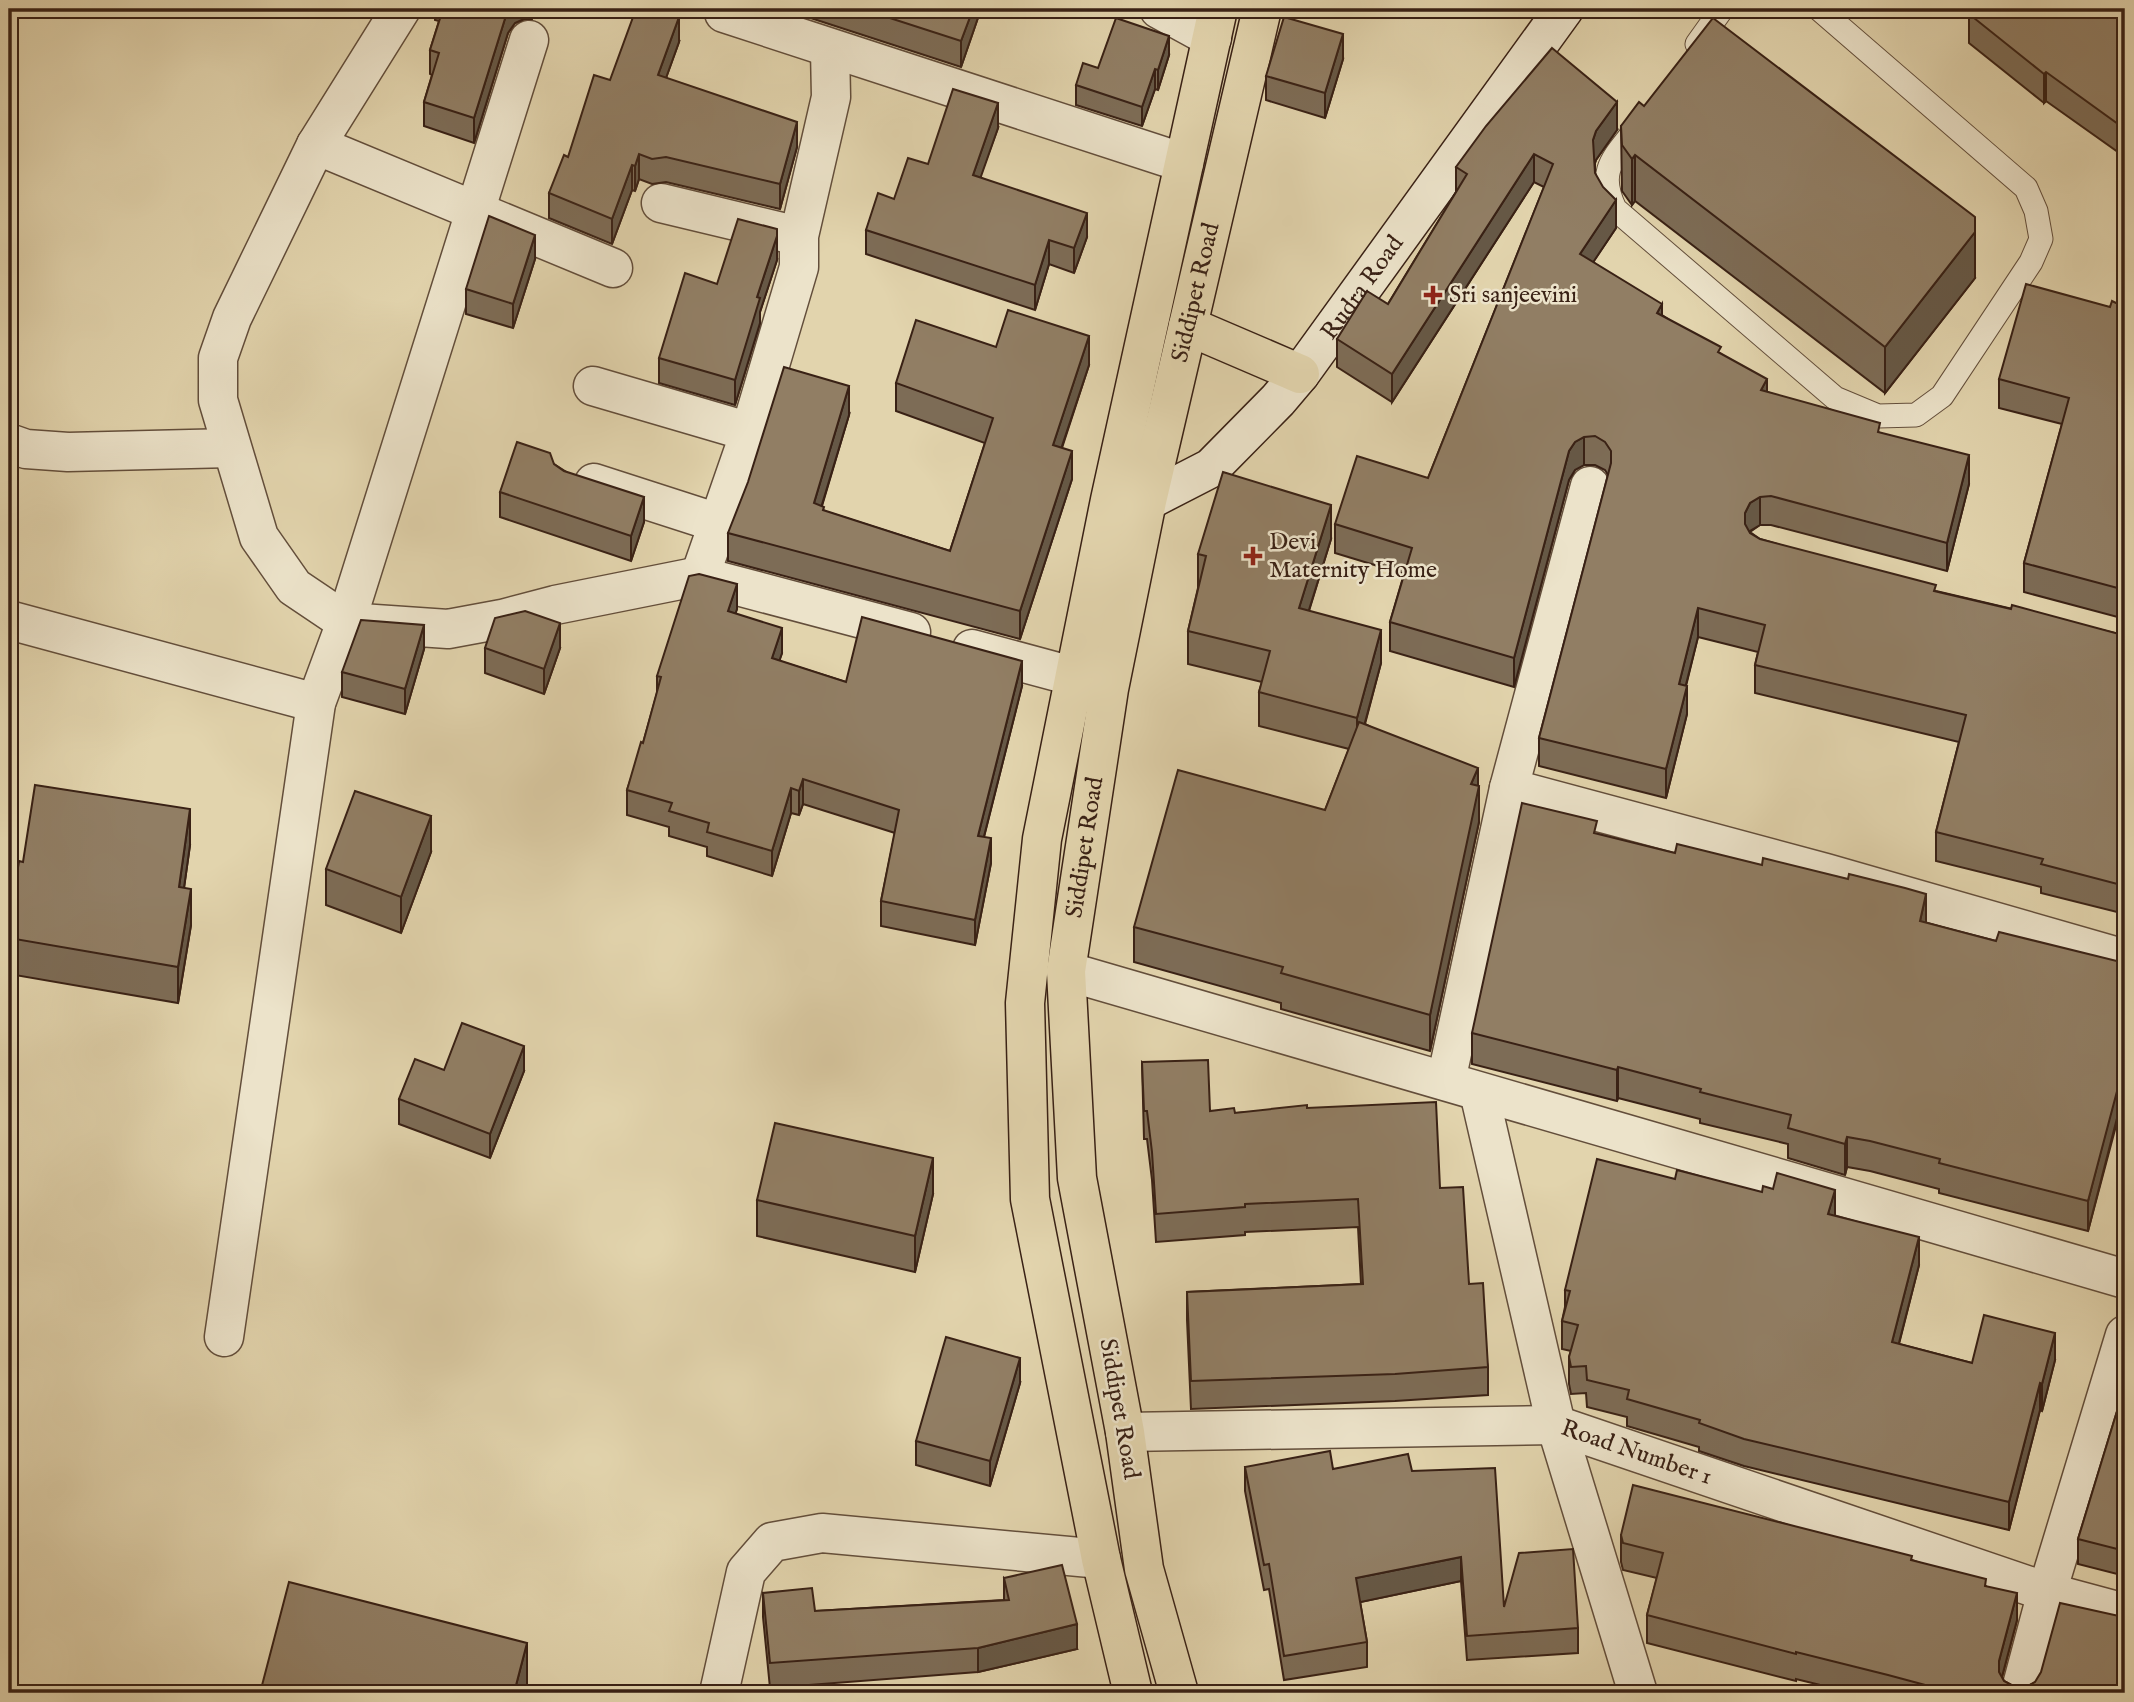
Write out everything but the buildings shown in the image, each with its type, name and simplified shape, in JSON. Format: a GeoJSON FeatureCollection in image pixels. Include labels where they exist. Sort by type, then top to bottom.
{"type":"FeatureCollection","features":[{"type":"Feature","properties":{"kind":"main road","name":"Siddipet Road"},"geometry":{"type":"LineString","coordinates":[[1129,501],[1188,326],[1262,9]]}},
{"type":"Feature","properties":{"kind":"main road","name":"Siddipet Road"},"geometry":{"type":"LineString","coordinates":[[1179,1693],[1144,1569],[1125,1432],[1077,1178],[1066,971],[1093,683],[1129,501],[1184,163],[1215,23]]}},
{"type":"Feature","properties":{"kind":"main road"},"geometry":{"type":"LineString","coordinates":[[1188,326],[1300,374]]}},
{"type":"Feature","properties":{"kind":"main road","name":"Siddipet Road"},"geometry":{"type":"LineString","coordinates":[[1093,683],[1042,839],[1025,1003],[1030,1199],[1101,1559],[1133,1693]]}},
{"type":"Feature","properties":{"kind":"street"},"geometry":{"type":"LineString","coordinates":[[401,9],[316,145],[232,318],[218,358],[218,400],[259,537],[294,587],[346,622],[448,629],[502,620],[555,605],[701,576],[1093,683]]}},
{"type":"Feature","properties":{"kind":"street"},"geometry":{"type":"LineString","coordinates":[[1159,9],[1215,23]]}},
{"type":"Feature","properties":{"kind":"street","name":"Rudra Road"},"geometry":{"type":"LineString","coordinates":[[1129,501],[1211,468],[1300,374],[1564,9]]}},
{"type":"Feature","properties":{"kind":"street"},"geometry":{"type":"LineString","coordinates":[[724,13],[1184,163]]}},
{"type":"Feature","properties":{"kind":"street"},"geometry":{"type":"LineString","coordinates":[[224,1337],[316,703],[346,622],[530,40]]}},
{"type":"Feature","properties":{"kind":"street"},"geometry":{"type":"LineString","coordinates":[[701,576],[750,432],[799,267],[799,236],[831,97],[830,49]]}},
{"type":"Feature","properties":{"kind":"street"},"geometry":{"type":"LineString","coordinates":[[316,145],[613,268]]}},
{"type":"Feature","properties":{"kind":"street"},"geometry":{"type":"LineString","coordinates":[[661,203],[799,236]]}},
{"type":"Feature","properties":{"kind":"street"},"geometry":{"type":"LineString","coordinates":[[593,386],[750,432]]}},
{"type":"Feature","properties":{"kind":"street"},"geometry":{"type":"LineString","coordinates":[[9,443],[26,449],[68,452],[231,448]]}},
{"type":"Feature","properties":{"kind":"street"},"geometry":{"type":"LineString","coordinates":[[571,475],[718,523]]}},
{"type":"Feature","properties":{"kind":"street"},"geometry":{"type":"LineString","coordinates":[[1590,486],[1509,788],[1462,1086],[1556,1425],[1638,1693]]}},
{"type":"Feature","properties":{"kind":"street"},"geometry":{"type":"LineString","coordinates":[[9,620],[316,703]]}},
{"type":"Feature","properties":{"kind":"street"},"geometry":{"type":"LineString","coordinates":[[1509,788],[1813,870],[2125,959]]}},
{"type":"Feature","properties":{"kind":"street"},"geometry":{"type":"LineString","coordinates":[[1066,971],[2125,1279]]}},
{"type":"Feature","properties":{"kind":"street"},"geometry":{"type":"LineString","coordinates":[[2020,1693],[2047,1592],[2125,1335]]}},
{"type":"Feature","properties":{"kind":"street","name":"Road Number 1"},"geometry":{"type":"LineString","coordinates":[[1125,1432],[1556,1425],[2047,1592],[2125,1613]]}},
{"type":"Feature","properties":{"kind":"street"},"geometry":{"type":"LineString","coordinates":[[719,1693],[746,1572],[772,1542],[822,1533],[1101,1559]]}},
{"type":"Feature","properties":{"kind":"lane"},"geometry":{"type":"LineString","coordinates":[[1684,62],[1722,9]]}},
{"type":"Feature","properties":{"kind":"lane"},"geometry":{"type":"LineString","coordinates":[[1653,104],[1607,168],[1608,195],[1615,209],[1835,398],[1878,416],[1916,415],[1942,396],[2031,262],[2041,239],[2036,211],[2026,188],[1819,9]]}},
{"type":"Feature","properties":{"kind":"place","name":"Sri sanjeevini"},"geometry":{"type":"Point","coordinates":[1433,295]}},
{"type":"Feature","properties":{"kind":"place","name":"Devi Maternity Home"},"geometry":{"type":"Point","coordinates":[1253,556]}}]}
